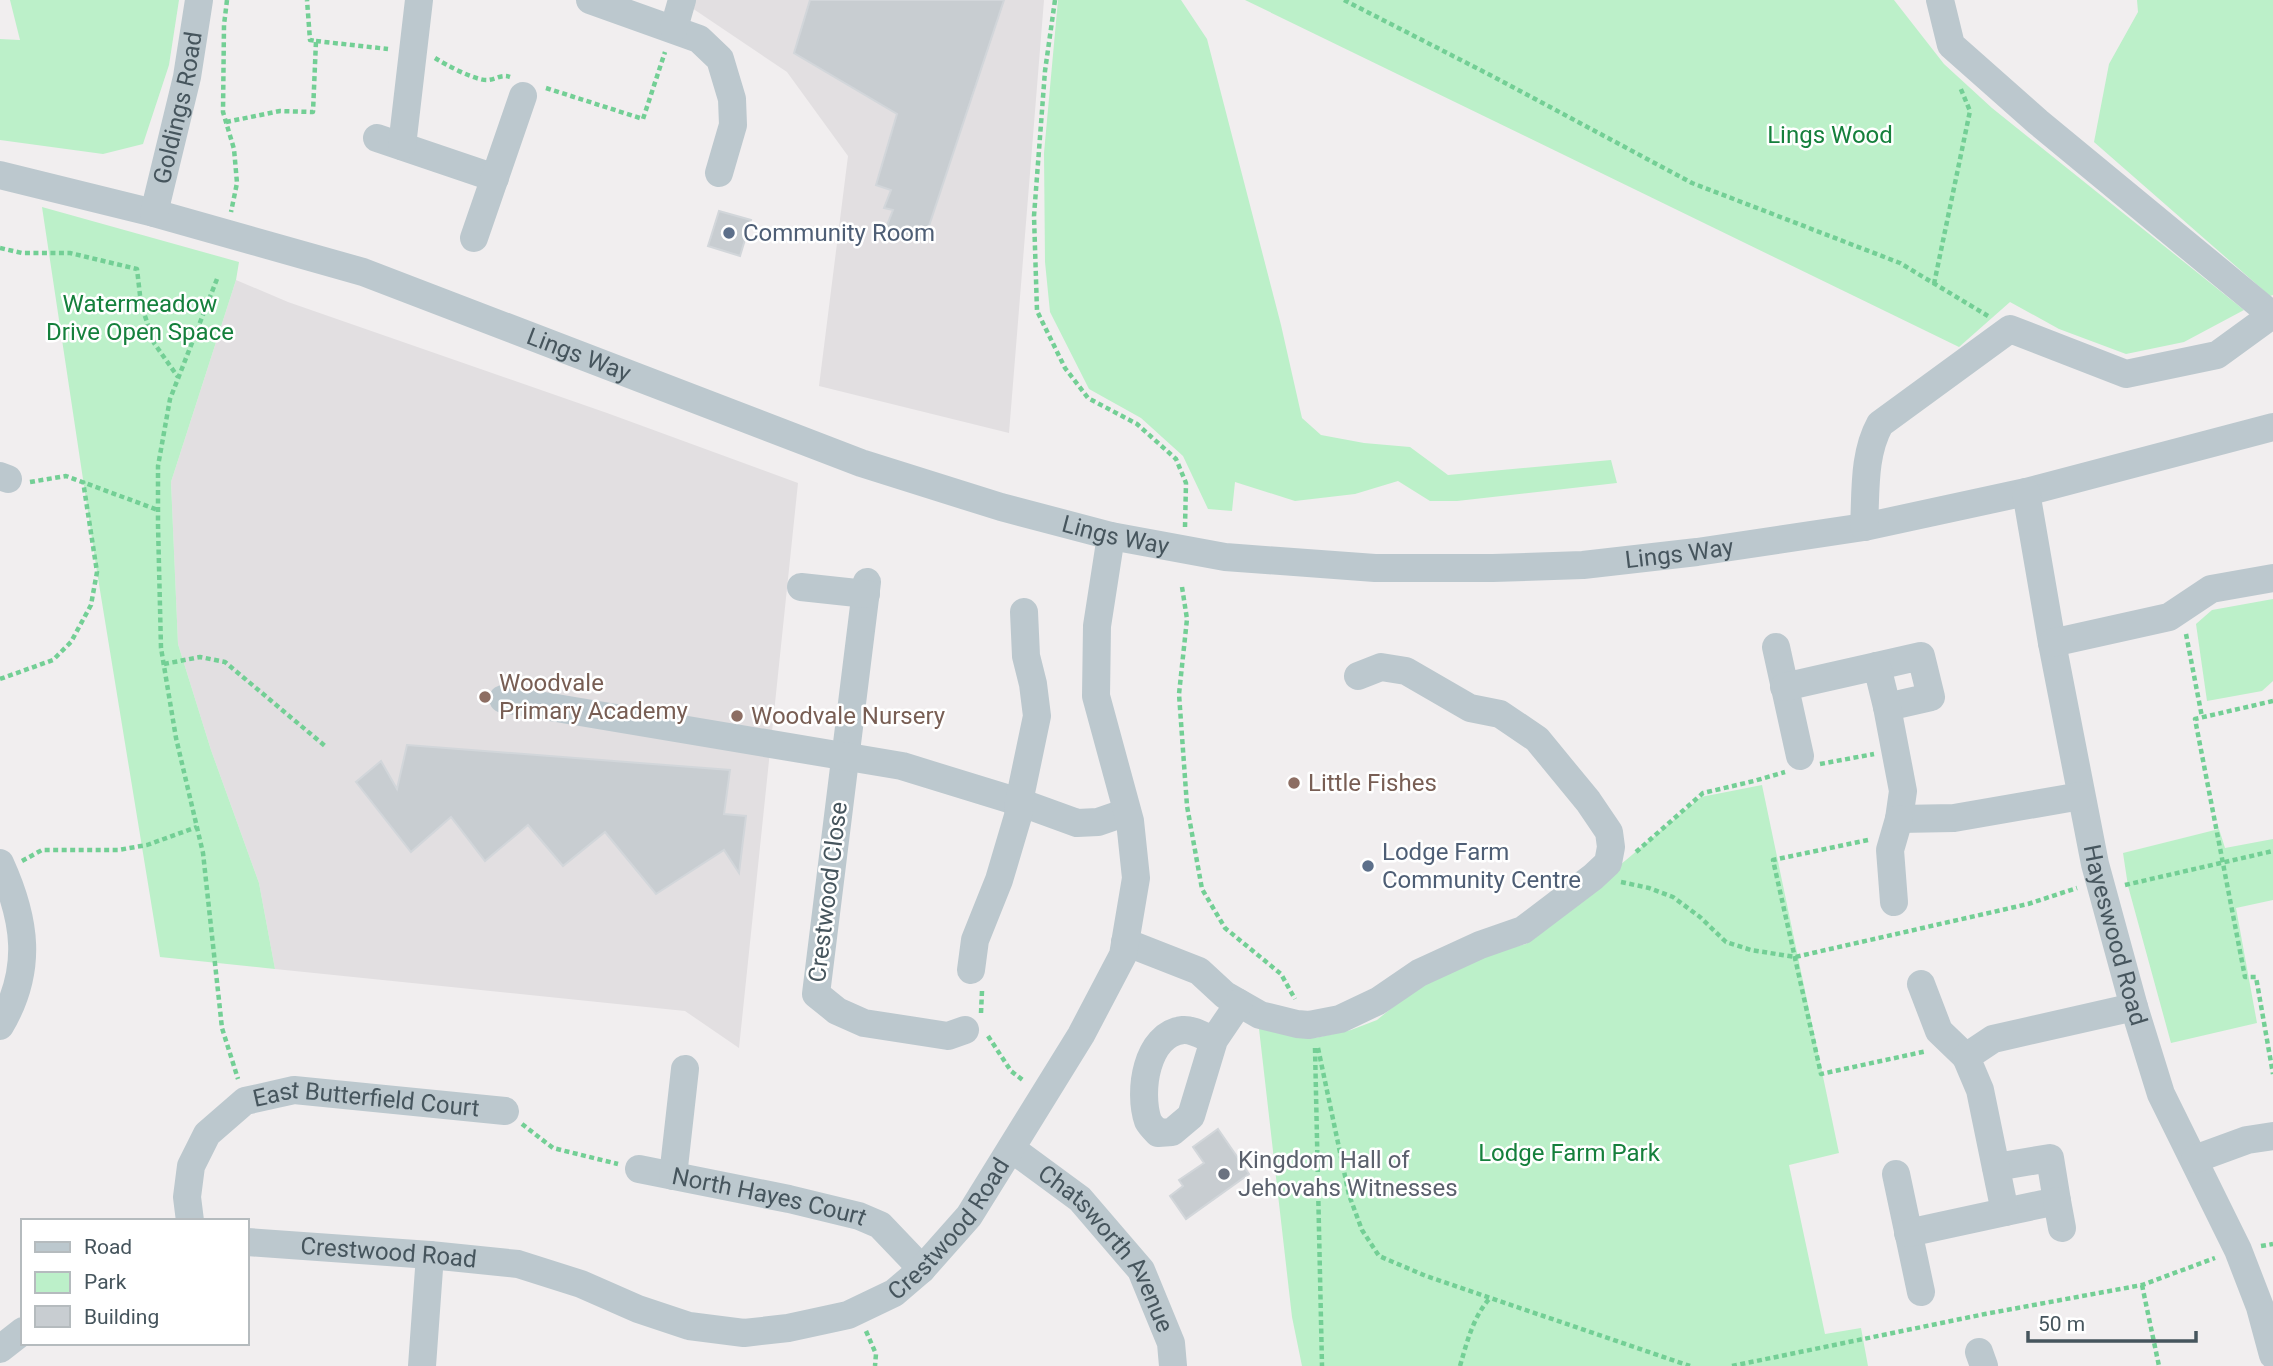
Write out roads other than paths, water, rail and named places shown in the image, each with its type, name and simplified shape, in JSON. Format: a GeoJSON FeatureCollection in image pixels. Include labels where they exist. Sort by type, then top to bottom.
{"type":"FeatureCollection","features":[{"type":"Feature","properties":{"kind":"street","name":"Goldings Road"},"geometry":{"type":"LineString","coordinates":[[155,213],[187,77],[199,0]]}},
{"type":"Feature","properties":{"kind":"street"},"geometry":{"type":"LineString","coordinates":[[419,0],[389,142],[495,178]]}},
{"type":"Feature","properties":{"kind":"street"},"geometry":{"type":"LineString","coordinates":[[590,0],[699,39],[720,59],[732,99],[733,125],[719,173]]}},
{"type":"Feature","properties":{"kind":"street"},"geometry":{"type":"LineString","coordinates":[[674,28],[682,0]]}},
{"type":"Feature","properties":{"kind":"street"},"geometry":{"type":"LineString","coordinates":[[1864,527],[1868,454],[1880,424],[2010,329],[2126,374],[2217,355],[2272,315],[2038,122],[1951,45],[1940,0]]}},
{"type":"Feature","properties":{"kind":"street"},"geometry":{"type":"LineString","coordinates":[[474,238],[523,96]]}},
{"type":"Feature","properties":{"kind":"street","name":"Lings Way"},"geometry":{"type":"LineString","coordinates":[[0,175],[155,213],[363,272],[861,463],[1001,507],[1111,536],[1225,557],[1375,568],[1493,568],[1583,565],[1697,552],[1864,527],[2026,492],[2273,427]]}},
{"type":"Feature","properties":{"kind":"street","name":"Hayeswood Road"},"geometry":{"type":"LineString","coordinates":[[2026,492],[2081,796],[2101,891],[2134,1007],[2161,1094],[2238,1250],[2260,1307],[2273,1355]]}},
{"type":"Feature","properties":{"kind":"street","name":"Crestwood Road"},"geometry":{"type":"LineString","coordinates":[[248,1242],[519,1264],[581,1284],[638,1309],[689,1326],[744,1333],[788,1328],[855,1312],[894,1293],[922,1269],[968,1216],[1045,1095],[1123,956],[1136,878],[1127,812],[1096,696],[1097,626],[1111,536]]}},
{"type":"Feature","properties":{"kind":"street"},"geometry":{"type":"LineString","coordinates":[[2052,643],[2169,617],[2211,589],[2273,578]]}},
{"type":"Feature","properties":{"kind":"street","name":"Crestwood Close"},"geometry":{"type":"LineString","coordinates":[[801,587],[867,588],[816,994],[838,1011],[864,1023],[948,1036],[975,1028]]}},
{"type":"Feature","properties":{"kind":"street"},"geometry":{"type":"LineString","coordinates":[[971,970],[975,940],[999,880],[1018,816],[1037,716],[1026,656],[1024,612]]}},
{"type":"Feature","properties":{"kind":"street"},"geometry":{"type":"LineString","coordinates":[[1776,648],[1800,756]]}},
{"type":"Feature","properties":{"kind":"street"},"geometry":{"type":"LineString","coordinates":[[1784,687],[1921,656],[1931,697],[1887,708]]}},
{"type":"Feature","properties":{"kind":"street"},"geometry":{"type":"LineString","coordinates":[[1877,666],[1903,792],[1889,850],[1894,902]]}},
{"type":"Feature","properties":{"kind":"street"},"geometry":{"type":"LineString","coordinates":[[1125,942],[1199,971],[1225,995],[1260,1015],[1312,1029],[1378,1001],[1419,973],[1480,945],[1523,930],[1608,863],[1611,847],[1609,832],[1588,801],[1537,739],[1500,714],[1470,708],[1406,671],[1381,667],[1358,676]]}},
{"type":"Feature","properties":{"kind":"street"},"geometry":{"type":"LineString","coordinates":[[503,699],[902,766],[1077,823],[1098,822],[1127,812]]}},
{"type":"Feature","properties":{"kind":"street"},"geometry":{"type":"LineString","coordinates":[[1896,827],[2081,796]]}},
{"type":"Feature","properties":{"kind":"street"},"geometry":{"type":"LineString","coordinates":[[0,1026],[8,1013],[21,971],[23,931],[13,892],[2,867]]}},
{"type":"Feature","properties":{"kind":"street"},"geometry":{"type":"LineString","coordinates":[[1921,984],[1939,1031],[1960,1051],[1980,1090],[2005,1212]]}},
{"type":"Feature","properties":{"kind":"street"},"geometry":{"type":"LineString","coordinates":[[1214,1040],[1239,1003]]}},
{"type":"Feature","properties":{"kind":"street"},"geometry":{"type":"LineString","coordinates":[[1960,1051],[1993,1040],[2134,1007]]}},
{"type":"Feature","properties":{"kind":"street"},"geometry":{"type":"LineString","coordinates":[[673,1176],[685,1069]]}},
{"type":"Feature","properties":{"kind":"street","name":"East Butterfield Court"},"geometry":{"type":"LineString","coordinates":[[190,1219],[187,1197],[191,1166],[207,1134],[245,1101],[294,1090],[505,1111]]}},
{"type":"Feature","properties":{"kind":"street"},"geometry":{"type":"LineString","coordinates":[[2195,1159],[2247,1140],[2273,1136]]}},
{"type":"Feature","properties":{"kind":"street","name":"Chatsworth Avenue"},"geometry":{"type":"LineString","coordinates":[[1012,1149],[1080,1199],[1140,1270],[1171,1343],[1173,1366]]}},
{"type":"Feature","properties":{"kind":"street"},"geometry":{"type":"LineString","coordinates":[[1908,1233],[2005,1212],[2060,1215],[2050,1158],[1996,1167]]}},
{"type":"Feature","properties":{"kind":"street","name":"North Hayes Court"},"geometry":{"type":"LineString","coordinates":[[639,1169],[859,1216],[880,1225],[922,1269]]}},
{"type":"Feature","properties":{"kind":"street"},"geometry":{"type":"LineString","coordinates":[[1896,1174],[1921,1292]]}},
{"type":"Feature","properties":{"kind":"street"},"geometry":{"type":"LineString","coordinates":[[422,1366],[430,1255]]}},
{"type":"Feature","properties":{"kind":"street"},"geometry":{"type":"LineString","coordinates":[[0,1349],[21,1333]]}},
{"type":"Feature","properties":{"kind":"place","name":"Community Room"},"geometry":{"type":"Point","coordinates":[729,233]}},
{"type":"Feature","properties":{"kind":"place","name":"Woodvale Primary Academy"},"geometry":{"type":"Point","coordinates":[485,697]}},
{"type":"Feature","properties":{"kind":"place","name":"Woodvale Nursery"},"geometry":{"type":"Point","coordinates":[737,716]}},
{"type":"Feature","properties":{"kind":"place","name":"Little Fishes"},"geometry":{"type":"Point","coordinates":[1294,783]}},
{"type":"Feature","properties":{"kind":"place","name":"Lodge Farm Community Centre"},"geometry":{"type":"Point","coordinates":[1368,866]}},
{"type":"Feature","properties":{"kind":"place","name":"Kingdom Hall of Jehovahs Witnesses"},"geometry":{"type":"Point","coordinates":[1224,1174]}},
{"type":"Feature","properties":{"kind":"park label","name":"Lings Wood"},"geometry":{"type":"Point","coordinates":[1830,135]}},
{"type":"Feature","properties":{"kind":"park label","name":"Watermeadow Drive Open Space"},"geometry":{"type":"Point","coordinates":[140,318]}},
{"type":"Feature","properties":{"kind":"park label","name":"Lodge Farm Park"},"geometry":{"type":"Point","coordinates":[1569,1153]}}]}
